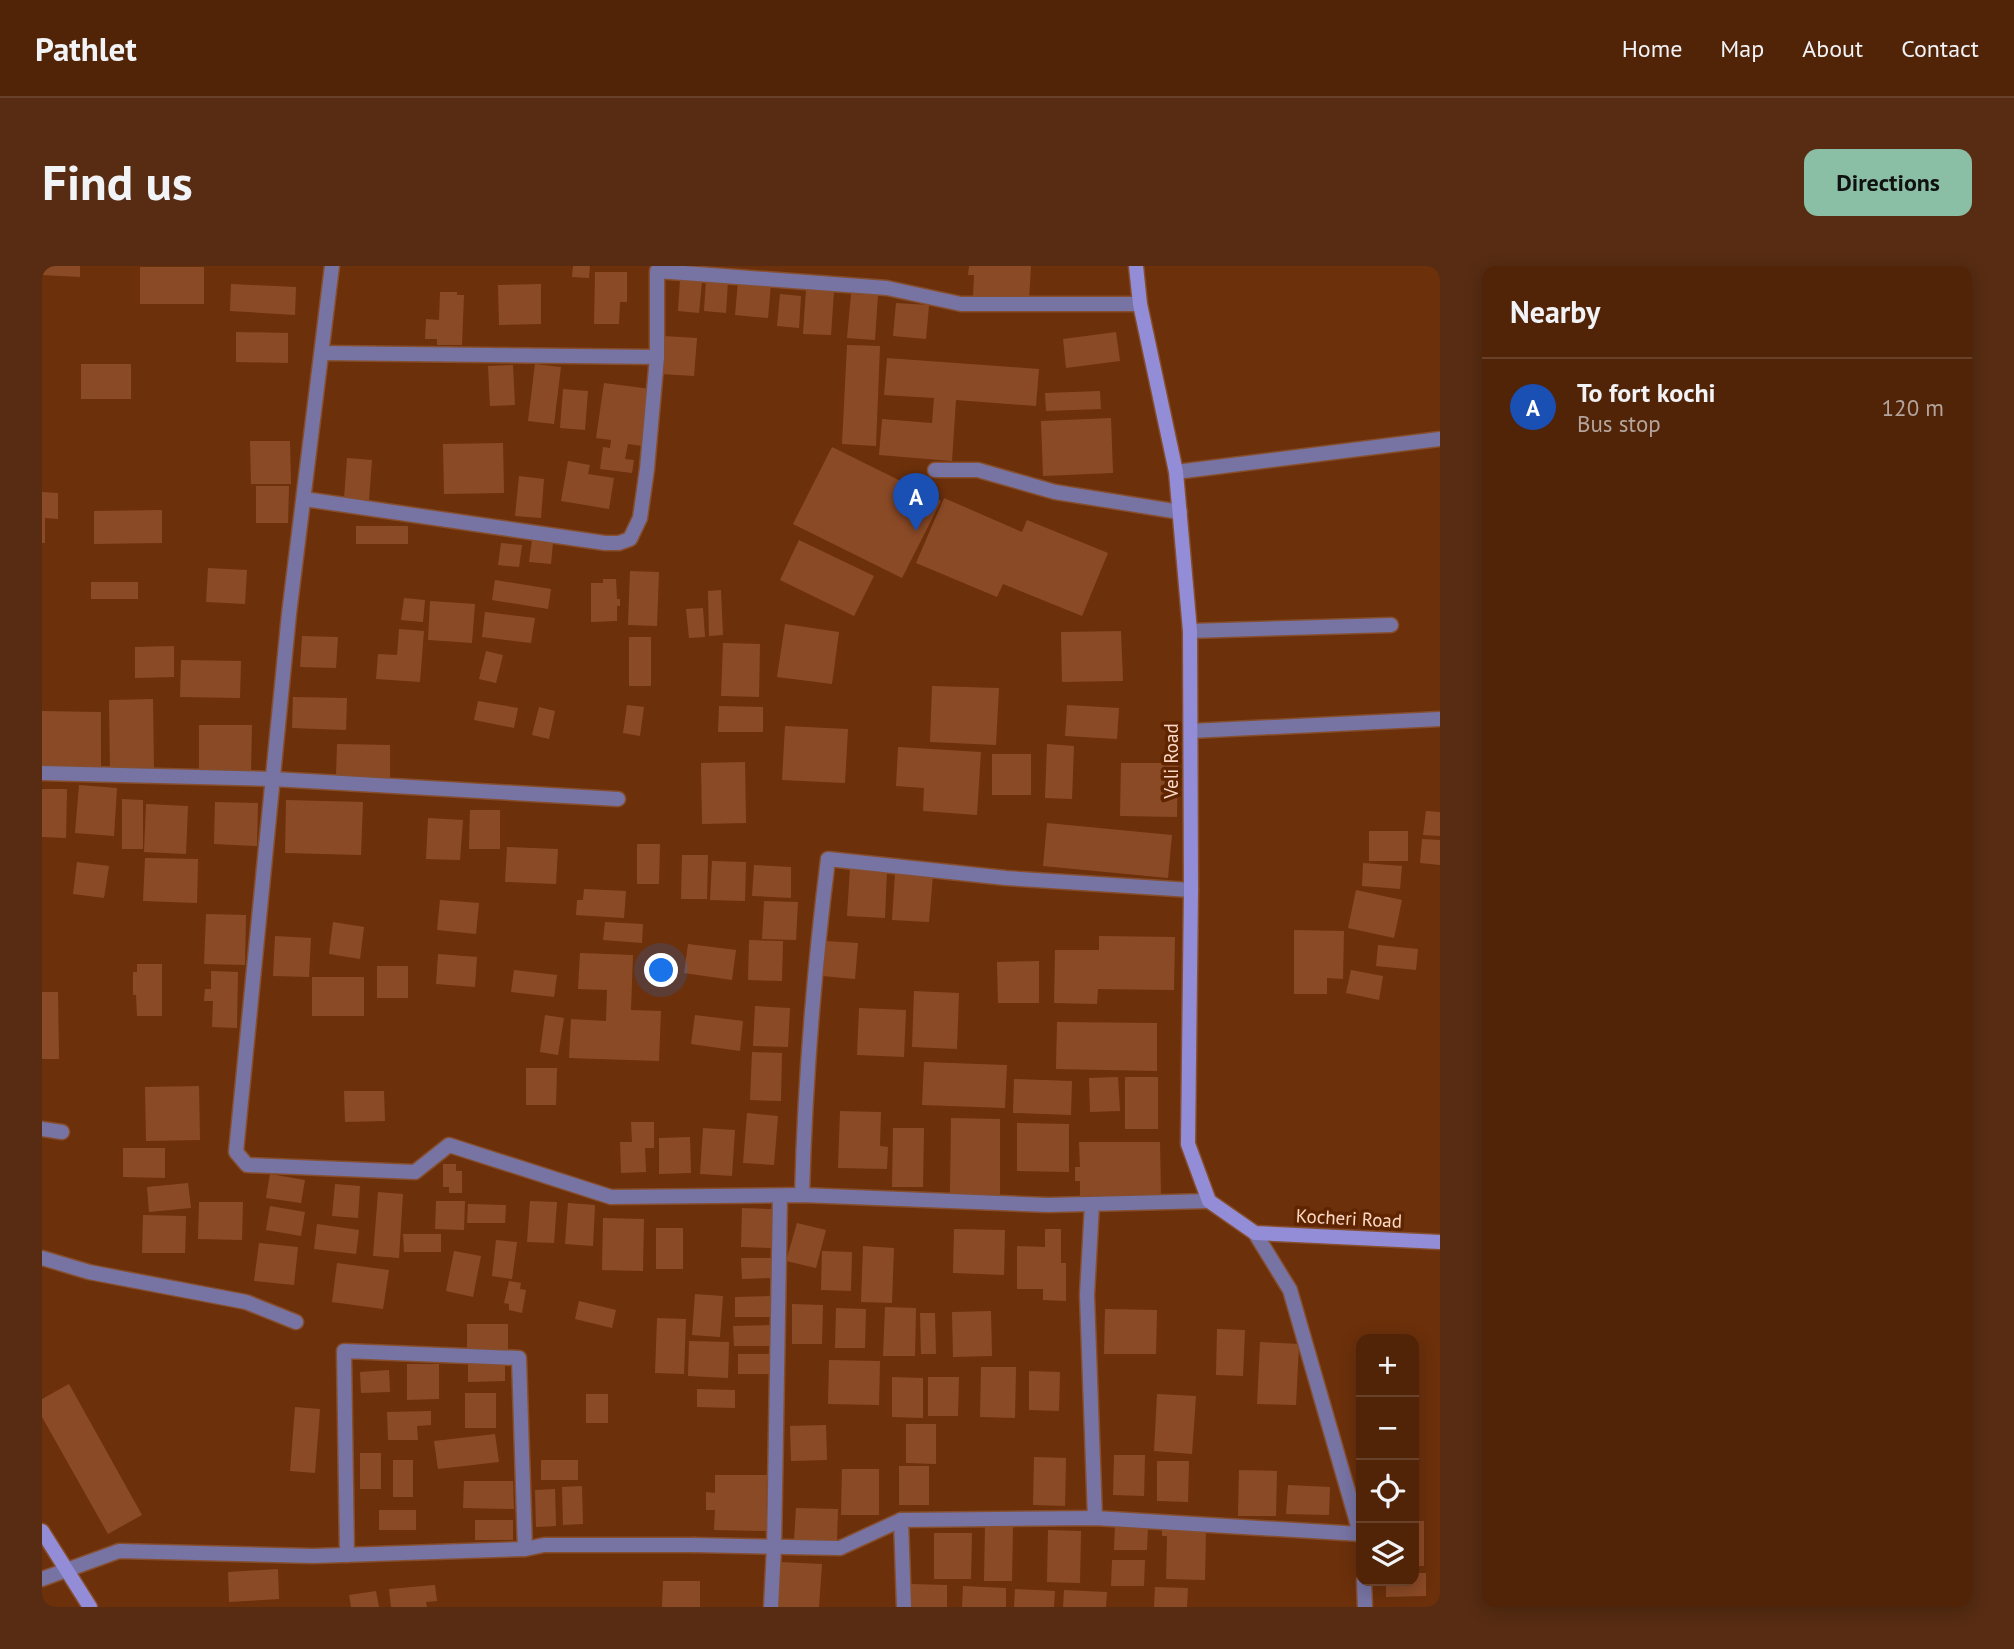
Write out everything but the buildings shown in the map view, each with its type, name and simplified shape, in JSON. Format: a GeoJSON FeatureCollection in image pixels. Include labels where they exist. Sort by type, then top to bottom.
{"type":"FeatureCollection","features":[{"type":"Feature","properties":{"kind":"main road","name":"Veli Road"},"geometry":{"type":"LineString","coordinates":[[1136,266],[1140,304],[1176,472],[1190,631],[1192,890],[1188,1144],[1209,1201]]}},
{"type":"Feature","properties":{"kind":"main road"},"geometry":{"type":"LineString","coordinates":[[1209,1201],[1255,1233]]}},
{"type":"Feature","properties":{"kind":"main road","name":"Kocheri Road"},"geometry":{"type":"LineString","coordinates":[[1255,1233],[1440,1242]]}},
{"type":"Feature","properties":{"kind":"main road"},"geometry":{"type":"LineString","coordinates":[[42,1531],[90,1607]]}},
{"type":"Feature","properties":{"kind":"street"},"geometry":{"type":"LineString","coordinates":[[332,266],[273,779],[236,1153],[247,1165],[415,1172],[449,1145],[611,1197],[802,1195],[1048,1205],[1209,1201]]}},
{"type":"Feature","properties":{"kind":"street"},"geometry":{"type":"LineString","coordinates":[[304,499],[605,543],[619,543],[630,539],[640,518],[657,357],[657,271],[887,288],[961,304],[1140,304]]}},
{"type":"Feature","properties":{"kind":"street"},"geometry":{"type":"LineString","coordinates":[[321,353],[657,357]]}},
{"type":"Feature","properties":{"kind":"street"},"geometry":{"type":"LineString","coordinates":[[1176,472],[1440,439]]}},
{"type":"Feature","properties":{"kind":"street"},"geometry":{"type":"LineString","coordinates":[[934,470],[978,470],[1055,492],[1180,512]]}},
{"type":"Feature","properties":{"kind":"street"},"geometry":{"type":"LineString","coordinates":[[1190,631],[1391,625]]}},
{"type":"Feature","properties":{"kind":"street"},"geometry":{"type":"LineString","coordinates":[[1191,731],[1440,719]]}},
{"type":"Feature","properties":{"kind":"street"},"geometry":{"type":"LineString","coordinates":[[42,773],[273,779],[618,799]]}},
{"type":"Feature","properties":{"kind":"street"},"geometry":{"type":"LineString","coordinates":[[802,1195],[805,1099],[817,947],[828,859],[1006,878],[1192,890]]}},
{"type":"Feature","properties":{"kind":"street"},"geometry":{"type":"LineString","coordinates":[[42,1129],[62,1132]]}},
{"type":"Feature","properties":{"kind":"street"},"geometry":{"type":"LineString","coordinates":[[771,1607],[780,1197]]}},
{"type":"Feature","properties":{"kind":"street"},"geometry":{"type":"LineString","coordinates":[[1092,1204],[1087,1295],[1095,1518]]}},
{"type":"Feature","properties":{"kind":"street"},"geometry":{"type":"LineString","coordinates":[[1255,1233],[1290,1290],[1358,1523]]}},
{"type":"Feature","properties":{"kind":"street"},"geometry":{"type":"LineString","coordinates":[[42,1258],[89,1272],[246,1302],[296,1322]]}},
{"type":"Feature","properties":{"kind":"street"},"geometry":{"type":"LineString","coordinates":[[348,1555],[344,1351],[519,1358],[525,1549]]}},
{"type":"Feature","properties":{"kind":"street"},"geometry":{"type":"LineString","coordinates":[[42,1579],[119,1551],[313,1556],[525,1549],[544,1545],[840,1548],[901,1520],[1095,1518],[1356,1535]]}},
{"type":"Feature","properties":{"kind":"street"},"geometry":{"type":"LineString","coordinates":[[901,1520],[904,1607]]}},
{"type":"Feature","properties":{"kind":"street"},"geometry":{"type":"LineString","coordinates":[[1364,1586],[1365,1607]]}},
{"type":"Feature","properties":{"kind":"place","name":"To fort kochi"},"geometry":{"type":"Point","coordinates":[916,531]}}]}
